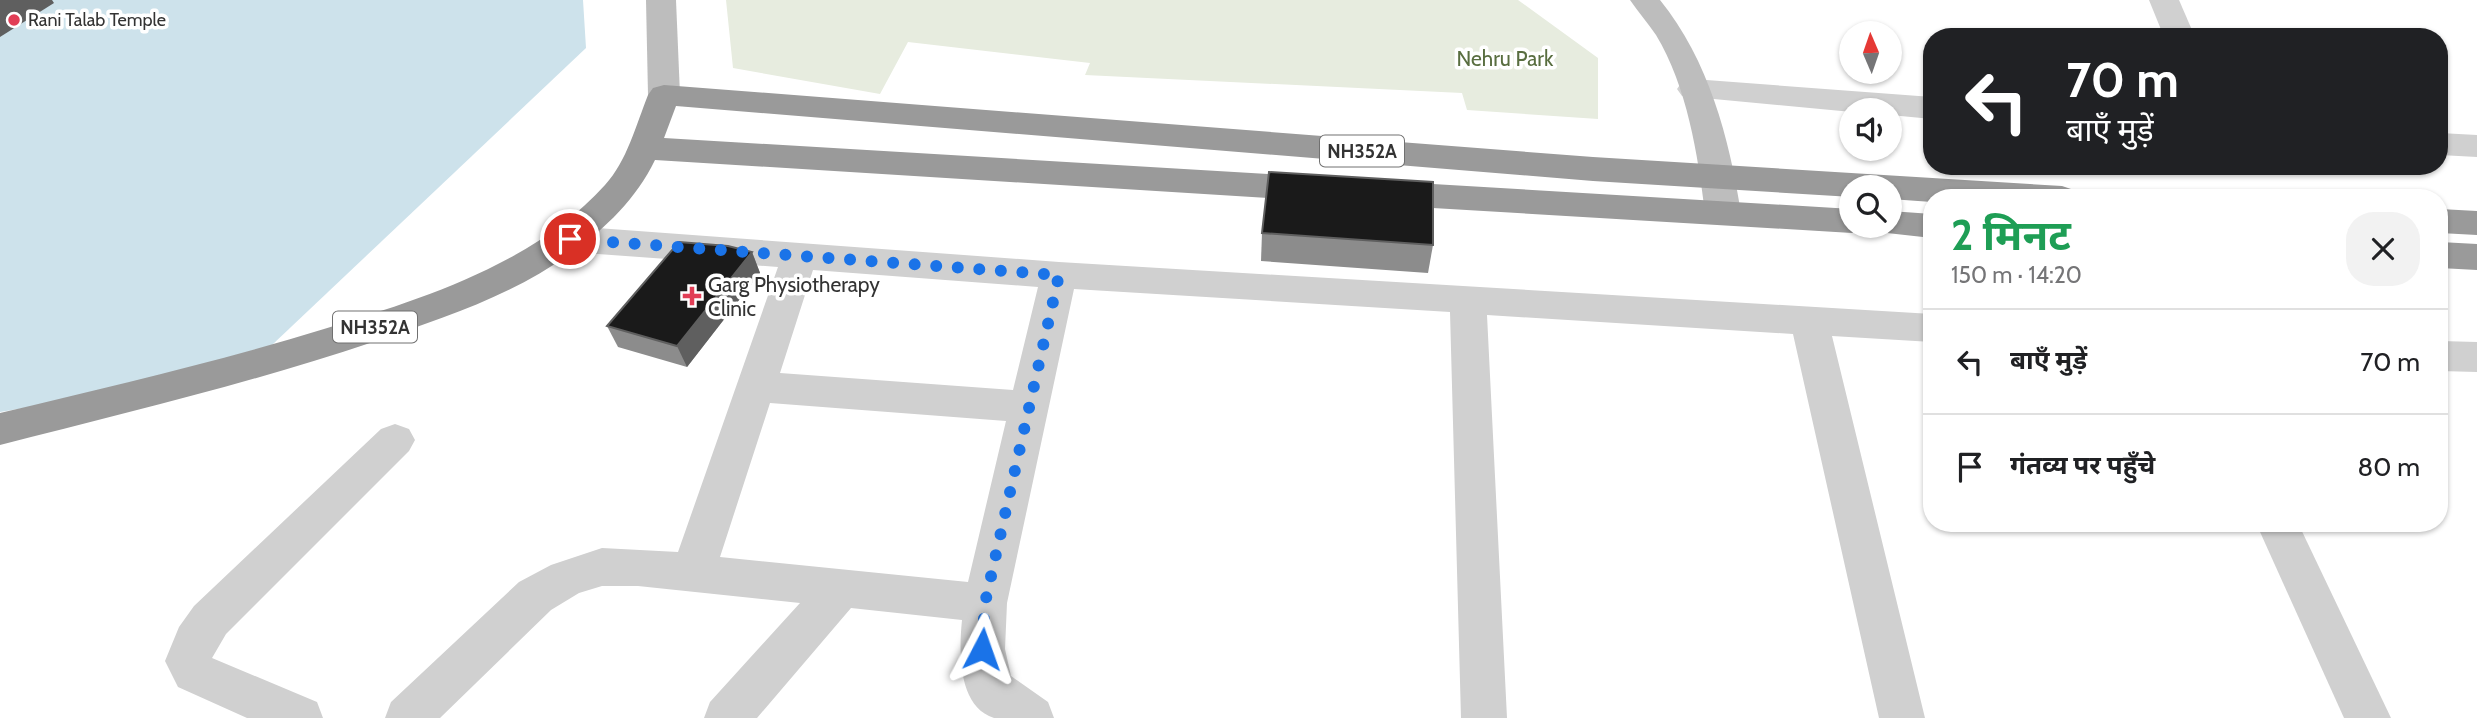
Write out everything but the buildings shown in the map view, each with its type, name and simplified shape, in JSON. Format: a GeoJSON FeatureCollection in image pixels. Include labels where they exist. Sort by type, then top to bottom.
{"type":"FeatureCollection","features":[{"type":"Feature","properties":{"kind":"highway","name":"NH352A"},"geometry":{"type":"LineString","coordinates":[[0,429],[266,363],[426,311],[507,276],[570,239],[618,193],[643,148],[664,95],[1593,169],[1923,189]]}},
{"type":"Feature","properties":{"kind":"highway","name":"NH352A"},"geometry":{"type":"LineString","coordinates":[[643,148],[1839,220]]}},
{"type":"Feature","properties":{"kind":"highway"},"geometry":{"type":"LineString","coordinates":[[2448,221],[2477,223]]}},
{"type":"Feature","properties":{"kind":"highway"},"geometry":{"type":"LineString","coordinates":[[1902,224],[1923,225]]}},
{"type":"Feature","properties":{"kind":"highway"},"geometry":{"type":"LineString","coordinates":[[2448,255],[2477,257]]}},
{"type":"Feature","properties":{"kind":"street"},"geometry":{"type":"LineString","coordinates":[[661,0],[664,95]]}},
{"type":"Feature","properties":{"kind":"street"},"geometry":{"type":"LineString","coordinates":[[2164,0],[2176,28]]}},
{"type":"Feature","properties":{"kind":"street"},"geometry":{"type":"LineString","coordinates":[[1632,1],[1674,39],[1693,89],[1720,177],[1723,214]]}},
{"type":"Feature","properties":{"kind":"street"},"geometry":{"type":"LineString","coordinates":[[1693,89],[1923,107]]}},
{"type":"Feature","properties":{"kind":"street"},"geometry":{"type":"LineString","coordinates":[[2448,144],[2477,146]]}},
{"type":"Feature","properties":{"kind":"street"},"geometry":{"type":"LineString","coordinates":[[570,239],[1059,275],[1923,327]]}},
{"type":"Feature","properties":{"kind":"street"},"geometry":{"type":"LineString","coordinates":[[693,572],[800,256]]}},
{"type":"Feature","properties":{"kind":"street"},"geometry":{"type":"LineString","coordinates":[[1030,718],[990,688],[982,649],[985,603],[1059,275]]}},
{"type":"Feature","properties":{"kind":"street"},"geometry":{"type":"LineString","coordinates":[[1468,301],[1484,718]]}},
{"type":"Feature","properties":{"kind":"street"},"geometry":{"type":"LineString","coordinates":[[1809,319],[1902,718]]}},
{"type":"Feature","properties":{"kind":"street"},"geometry":{"type":"LineString","coordinates":[[2448,356],[2477,357]]}},
{"type":"Feature","properties":{"kind":"street"},"geometry":{"type":"LineString","coordinates":[[756,387],[1029,407]]}},
{"type":"Feature","properties":{"kind":"street"},"geometry":{"type":"LineString","coordinates":[[300,718],[194,673],[188,661],[195,641],[210,620],[395,440]]}},
{"type":"Feature","properties":{"kind":"street"},"geometry":{"type":"LineString","coordinates":[[2281,532],[2368,718]]}},
{"type":"Feature","properties":{"kind":"street"},"geometry":{"type":"LineString","coordinates":[[408,718],[535,596],[566,578],[602,567],[693,572],[985,603]]}},
{"type":"Feature","properties":{"kind":"street"},"geometry":{"type":"LineString","coordinates":[[727,718],[841,587]]}},
{"type":"Feature","properties":{"kind":"green space","name":"Nehru Park"},"geometry":{"type":"Polygon","coordinates":[[[726,0],[1518,0],[1598,58],[1598,119],[1467,110],[1462,93],[1085,75],[1090,63],[908,42],[880,94],[733,68],[726,0]]]}},
{"type":"Feature","properties":{"kind":"water"},"geometry":{"type":"Polygon","coordinates":[[[0,0],[583,0],[586,48],[272,345],[90,397],[0,412],[0,0]]]}},
{"type":"Feature","properties":{"kind":"place","name":"Rani Talab Temple"},"geometry":{"type":"Point","coordinates":[14,20]}},
{"type":"Feature","properties":{"kind":"place","name":"Garg Physiotherapy Clinic"},"geometry":{"type":"Point","coordinates":[692,296]}},
{"type":"Feature","properties":{"kind":"route"},"geometry":{"type":"LineString","coordinates":[[570,239],[1059,275],[985,603],[982,649]]}}]}
